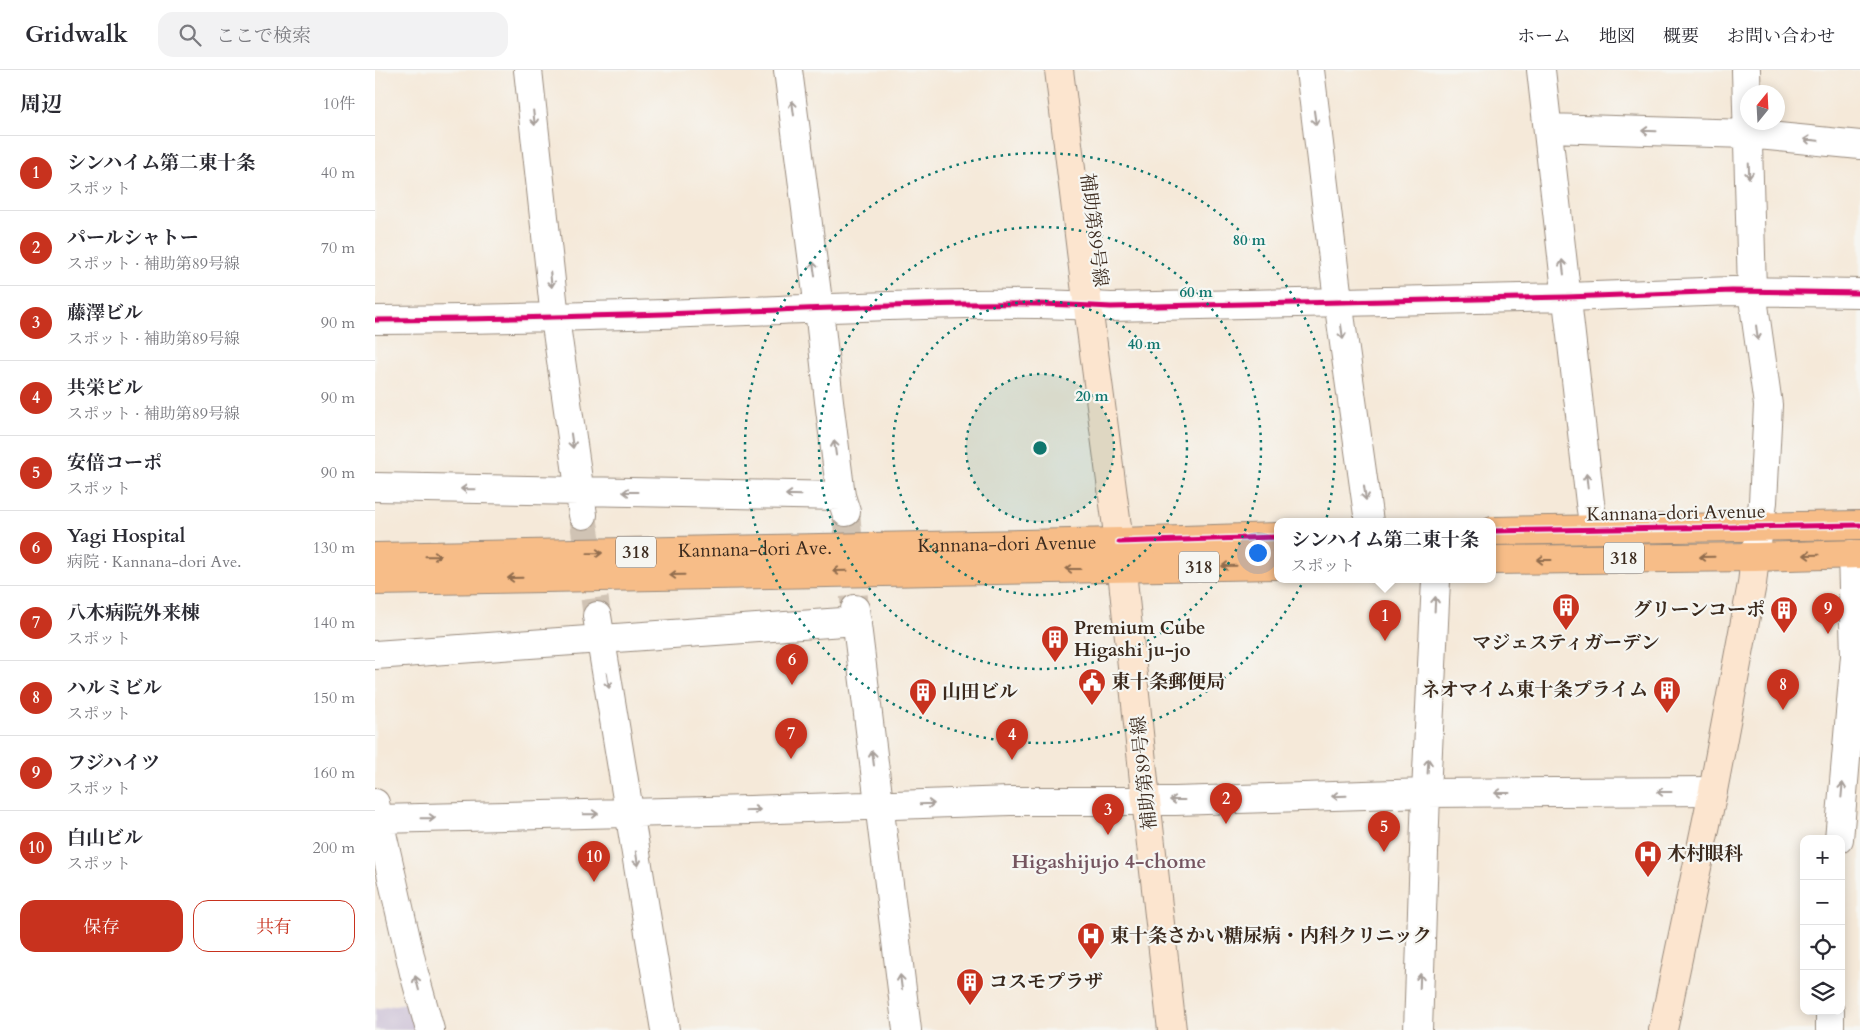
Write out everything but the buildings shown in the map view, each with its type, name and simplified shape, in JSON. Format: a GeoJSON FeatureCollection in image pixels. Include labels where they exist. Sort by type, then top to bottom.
{"type":"FeatureCollection","features":[{"type":"Feature","properties":{"kind":"main road","name":"Kannana-dori Avenue"},"geometry":{"type":"LineString","coordinates":[[1496,531],[1860,525]]}},
{"type":"Feature","properties":{"kind":"main road","name":"Kannana-dori Avenue"},"geometry":{"type":"LineString","coordinates":[[1120,556],[1274,537]]}},
{"type":"Feature","properties":{"kind":"main road","name":"318"},"geometry":{"type":"LineString","coordinates":[[1496,560],[1856,554]]}},
{"type":"Feature","properties":{"kind":"main road","name":"Kannana-dori Avenue"},"geometry":{"type":"LineString","coordinates":[[380,569],[1120,556],[1274,565]]}},
{"type":"Feature","properties":{"kind":"street"},"geometry":{"type":"LineString","coordinates":[[528,70],[555,318],[581,503]]}},
{"type":"Feature","properties":{"kind":"street"},"geometry":{"type":"LineString","coordinates":[[375,487],[581,503],[844,504],[829,402],[788,70]]}},
{"type":"Feature","properties":{"kind":"street","name":"補助第89号線"},"geometry":{"type":"LineString","coordinates":[[1059,70],[1120,556],[1172,1030]]}},
{"type":"Feature","properties":{"kind":"street"},"geometry":{"type":"LineString","coordinates":[[1309,70],[1338,300],[1368,518]]}},
{"type":"Feature","properties":{"kind":"street"},"geometry":{"type":"LineString","coordinates":[[1541,70],[1589,503],[1594,529]]}},
{"type":"Feature","properties":{"kind":"street"},"geometry":{"type":"LineString","coordinates":[[1663,1030],[1713,791],[1752,584],[1763,502],[1768,405],[1752,290],[1746,70]]}},
{"type":"Feature","properties":{"kind":"street"},"geometry":{"type":"LineString","coordinates":[[1548,128],[1747,134],[1860,145]]}},
{"type":"Feature","properties":{"kind":"street"},"geometry":{"type":"LineString","coordinates":[[375,320],[555,318],[953,305],[1089,305],[1111,307],[1752,290],[1860,293]]}},
{"type":"Feature","properties":{"kind":"street"},"geometry":{"type":"LineString","coordinates":[[1839,835],[1855,656],[1856,554]]}},
{"type":"Feature","properties":{"kind":"street"},"geometry":{"type":"LineString","coordinates":[[1418,1030],[1436,583]]}},
{"type":"Feature","properties":{"kind":"street"},"geometry":{"type":"LineString","coordinates":[[375,655],[599,627],[856,615],[907,1030]]}},
{"type":"Feature","properties":{"kind":"street"},"geometry":{"type":"LineString","coordinates":[[599,627],[665,1030]]}},
{"type":"Feature","properties":{"kind":"street"},"geometry":{"type":"LineString","coordinates":[[430,1030],[414,973],[377,810],[630,813],[1010,801],[1175,801],[1426,793],[1713,791]]}},
{"type":"Feature","properties":{"kind":"street"},"geometry":{"type":"LineString","coordinates":[[1830,1030],[1831,1015]]}},
{"type":"Feature","properties":{"kind":"shaded area"},"geometry":{"type":"Polygon","coordinates":[[[411,1002],[418,1030],[375,1030],[375,1009],[411,1002]]]}},
{"type":"Feature","properties":{"kind":"tunnel"},"geometry":{"type":"LineString","coordinates":[[846,512],[855,609]]}},
{"type":"Feature","properties":{"kind":"tunnel"},"geometry":{"type":"LineString","coordinates":[[583,515],[597,616]]}},
{"type":"Feature","properties":{"kind":"cycle path"},"geometry":{"type":"LineString","coordinates":[[375,320],[476,319],[945,304],[1111,307],[1567,297],[1732,291],[1860,293]]}},
{"type":"Feature","properties":{"kind":"cycle path"},"geometry":{"type":"LineString","coordinates":[[1496,531],[1860,525]]}},
{"type":"Feature","properties":{"kind":"cycle path"},"geometry":{"type":"LineString","coordinates":[[1119,542],[1274,537]]}},
{"type":"Feature","properties":{"kind":"place","name":"マジェスティガーデン"},"geometry":{"type":"Point","coordinates":[1566,631]}},
{"type":"Feature","properties":{"kind":"place","name":"グリーンコーポ"},"geometry":{"type":"Point","coordinates":[1784,634]}},
{"type":"Feature","properties":{"kind":"place","name":"フジハイツ"},"geometry":{"type":"Point","coordinates":[1828,634]}},
{"type":"Feature","properties":{"kind":"place","name":"シンハイム第二東十条"},"geometry":{"type":"Point","coordinates":[1385,641]}},
{"type":"Feature","properties":{"kind":"place","name":"Premium Cube Higashi ju-jo"},"geometry":{"type":"Point","coordinates":[1055,663]}},
{"type":"Feature","properties":{"kind":"place","name":"Yagi Hospital"},"geometry":{"type":"Point","coordinates":[792,685]}},
{"type":"Feature","properties":{"kind":"place","name":"東十条郵便局"},"geometry":{"type":"Point","coordinates":[1092,706]}},
{"type":"Feature","properties":{"kind":"place","name":"ハルミビル"},"geometry":{"type":"Point","coordinates":[1783,710]}},
{"type":"Feature","properties":{"kind":"place","name":"ネオマイム東十条プライム"},"geometry":{"type":"Point","coordinates":[1667,714]}},
{"type":"Feature","properties":{"kind":"place","name":"山田ビル"},"geometry":{"type":"Point","coordinates":[923,716]}},
{"type":"Feature","properties":{"kind":"place","name":"八木病院外来棟"},"geometry":{"type":"Point","coordinates":[791,759]}},
{"type":"Feature","properties":{"kind":"place","name":"共栄ビル"},"geometry":{"type":"Point","coordinates":[1012,760]}},
{"type":"Feature","properties":{"kind":"place","name":"パールシャトー"},"geometry":{"type":"Point","coordinates":[1226,824]}},
{"type":"Feature","properties":{"kind":"place","name":"藤澤ビル"},"geometry":{"type":"Point","coordinates":[1108,835]}},
{"type":"Feature","properties":{"kind":"place","name":"安倍コーポ"},"geometry":{"type":"Point","coordinates":[1384,852]}},
{"type":"Feature","properties":{"kind":"place","name":"木村眼科"},"geometry":{"type":"Point","coordinates":[1648,878]}},
{"type":"Feature","properties":{"kind":"place","name":"白山ビル"},"geometry":{"type":"Point","coordinates":[594,882]}},
{"type":"Feature","properties":{"kind":"place","name":"東十条さかい糖尿病・内科クリニック"},"geometry":{"type":"Point","coordinates":[1091,960]}},
{"type":"Feature","properties":{"kind":"place","name":"コスモプラザ"},"geometry":{"type":"Point","coordinates":[970,1006]}},
{"type":"Feature","properties":{"kind":"district","name":"Higashijujo 4-chome"},"geometry":{"type":"Point","coordinates":[1109,861]}}]}
